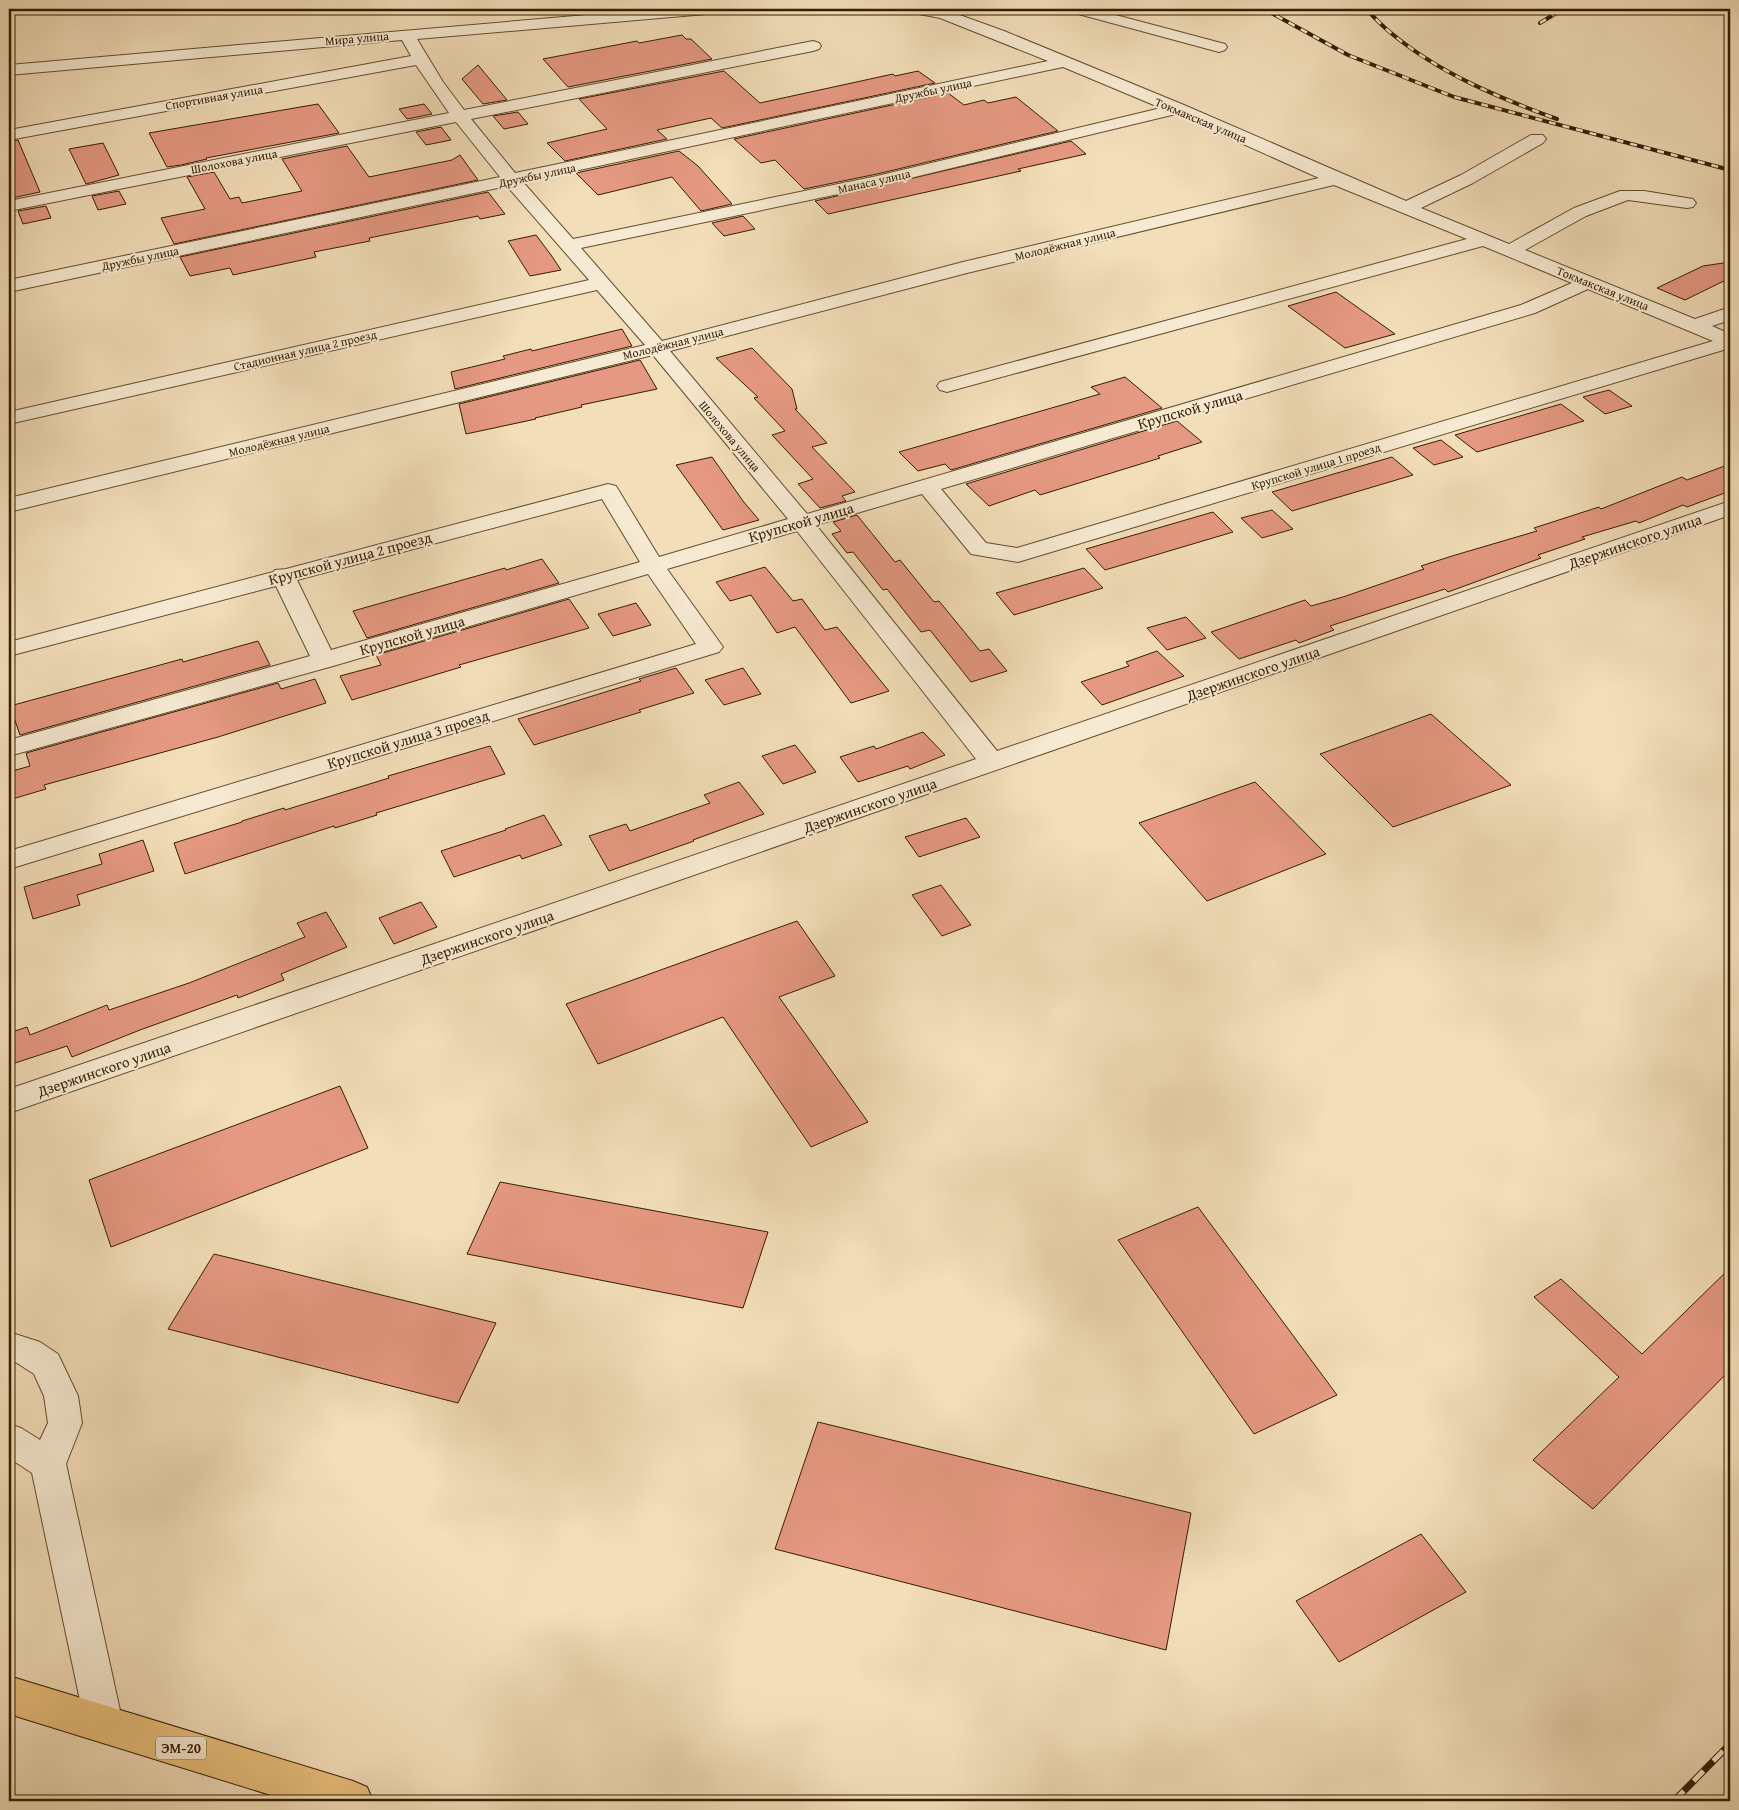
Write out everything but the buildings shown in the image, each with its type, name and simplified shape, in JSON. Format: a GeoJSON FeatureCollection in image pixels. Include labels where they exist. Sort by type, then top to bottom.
{"type":"FeatureCollection","features":[{"type":"Feature","properties":{"kind":"main road","name":"ЭМ-20"},"geometry":{"type":"LineString","coordinates":[[9,1695],[353,1801]]}},
{"type":"Feature","properties":{"kind":"street","name":"Мира улица"},"geometry":{"type":"LineString","coordinates":[[9,70],[706,9]]}},
{"type":"Feature","properties":{"kind":"street","name":"Токмакская улица"},"geometry":{"type":"LineString","coordinates":[[914,9],[943,14],[998,34],[1178,109],[1336,179],[1408,207],[1730,342]]}},
{"type":"Feature","properties":{"kind":"street"},"geometry":{"type":"LineString","coordinates":[[1076,9],[1219,46]]}},
{"type":"Feature","properties":{"kind":"street","name":"Шолохова улица"},"geometry":{"type":"LineString","coordinates":[[406,34],[459,116],[658,348],[801,521],[993,763]]}},
{"type":"Feature","properties":{"kind":"street","name":"Шолохова улица"},"geometry":{"type":"LineString","coordinates":[[9,206],[814,46]]}},
{"type":"Feature","properties":{"kind":"street","name":"Спортивная улица"},"geometry":{"type":"LineString","coordinates":[[9,135],[420,58]]}},
{"type":"Feature","properties":{"kind":"street","name":"Дружбы улица"},"geometry":{"type":"LineString","coordinates":[[9,286],[1064,62]]}},
{"type":"Feature","properties":{"kind":"street","name":"Манаса улица"},"geometry":{"type":"LineString","coordinates":[[569,245],[877,181],[1178,109]]}},
{"type":"Feature","properties":{"kind":"street"},"geometry":{"type":"LineString","coordinates":[[1408,207],[1467,179],[1536,138]]}},
{"type":"Feature","properties":{"kind":"street","name":"Молодёжная улица"},"geometry":{"type":"LineString","coordinates":[[9,505],[658,348],[963,268],[1336,179]]}},
{"type":"Feature","properties":{"kind":"street"},"geometry":{"type":"LineString","coordinates":[[1511,250],[1580,212],[1626,195],[1644,196],[1687,204]]}},
{"type":"Feature","properties":{"kind":"street"},"geometry":{"type":"LineString","coordinates":[[947,386],[1485,240]]}},
{"type":"Feature","properties":{"kind":"street","name":"Крупской улица"},"geometry":{"type":"LineString","coordinates":[[9,748],[324,661],[1528,309],[1588,282]]}},
{"type":"Feature","properties":{"kind":"street","name":"Стадионная улица 2 проезд"},"geometry":{"type":"LineString","coordinates":[[9,418],[601,283]]}},
{"type":"Feature","properties":{"kind":"street"},"geometry":{"type":"LineString","coordinates":[[1695,326],[1730,313]]}},
{"type":"Feature","properties":{"kind":"street","name":"Крупской улица 1 проезд"},"geometry":{"type":"LineString","coordinates":[[927,486],[980,549],[1018,555],[1730,342]]}},
{"type":"Feature","properties":{"kind":"street","name":"Крупской улица 2 проезд"},"geometry":{"type":"LineString","coordinates":[[9,649],[608,491],[653,565]]}},
{"type":"Feature","properties":{"kind":"street","name":"Дзержинского улица"},"geometry":{"type":"LineString","coordinates":[[9,1101],[1730,508]]}},
{"type":"Feature","properties":{"kind":"street","name":"Крупской улица 3 проезд"},"geometry":{"type":"LineString","coordinates":[[9,860],[711,647],[653,565]]}},
{"type":"Feature","properties":{"kind":"street"},"geometry":{"type":"LineString","coordinates":[[284,575],[324,661]]}},
{"type":"Feature","properties":{"kind":"street"},"geometry":{"type":"LineString","coordinates":[[9,1346],[28,1352],[46,1364],[61,1396],[65,1423],[48,1464],[104,1724]]}},
{"type":"Feature","properties":{"kind":"street"},"geometry":{"type":"LineString","coordinates":[[9,1439],[48,1464]]}},
{"type":"Feature","properties":{"kind":"railway"},"geometry":{"type":"LineString","coordinates":[[1264,9],[1348,55],[1454,97],[1730,170]]}},
{"type":"Feature","properties":{"kind":"railway"},"geometry":{"type":"LineString","coordinates":[[1366,9],[1388,30],[1410,47],[1449,72],[1492,93],[1557,119]]}},
{"type":"Feature","properties":{"kind":"railway"},"geometry":{"type":"LineString","coordinates":[[1540,23],[1563,9]]}},
{"type":"Feature","properties":{"kind":"railway"},"geometry":{"type":"LineString","coordinates":[[1674,1801],[1730,1744]]}}]}
